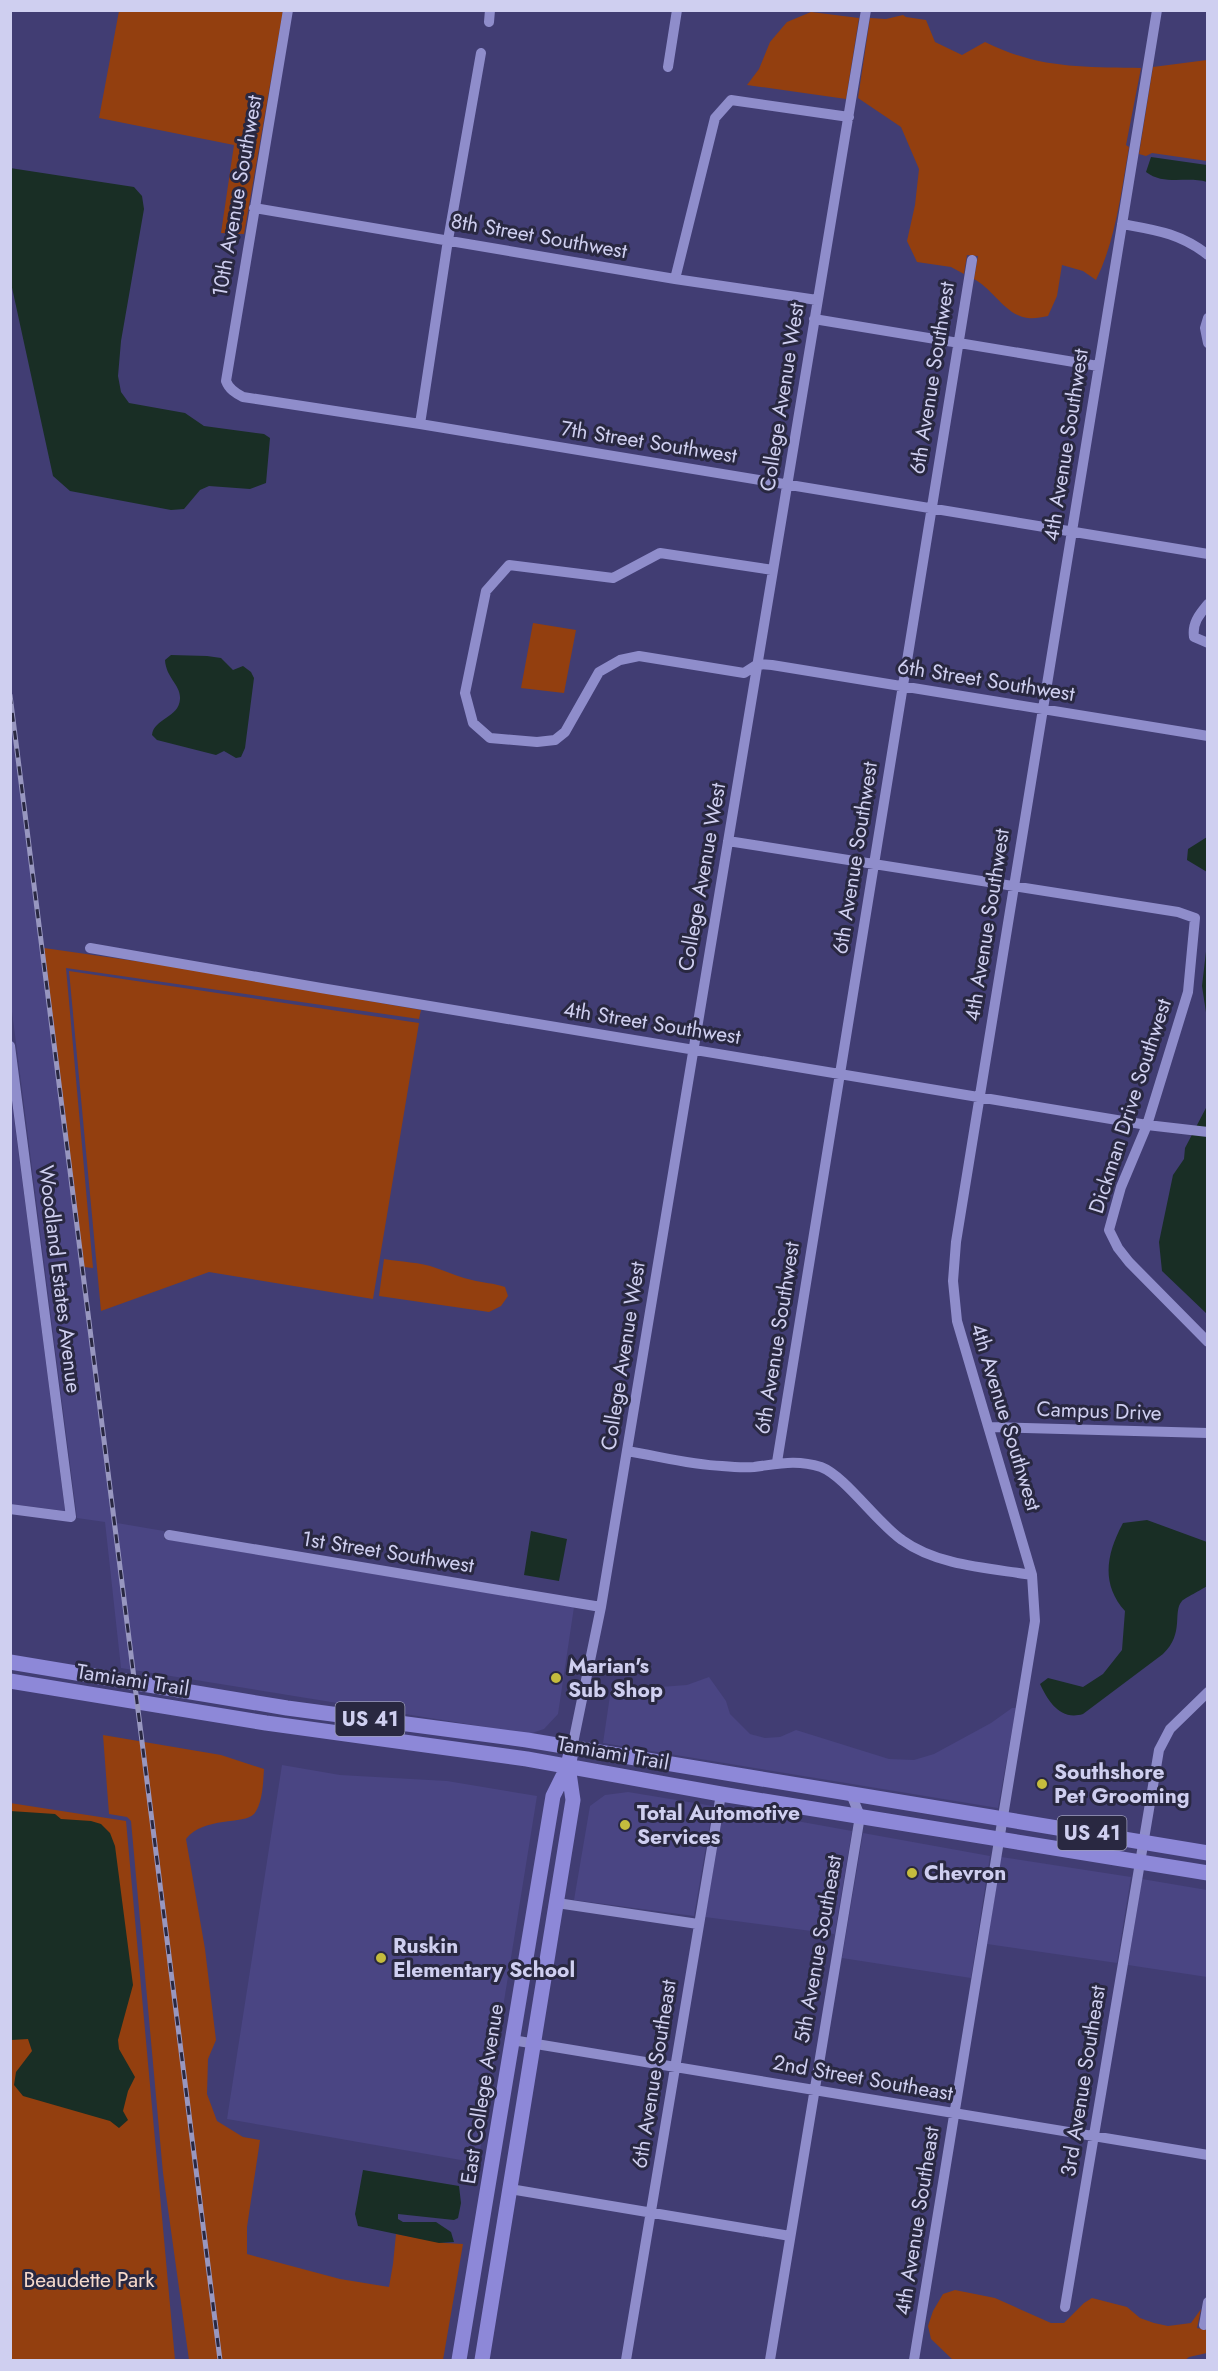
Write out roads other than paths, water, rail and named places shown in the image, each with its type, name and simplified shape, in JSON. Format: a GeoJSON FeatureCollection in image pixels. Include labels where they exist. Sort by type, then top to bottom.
{"type":"FeatureCollection","features":[{"type":"Feature","properties":{"kind":"main road","name":"Tamiami Trail"},"geometry":{"type":"LineString","coordinates":[[10,1662],[169,1689],[572,1748],[1208,1853]]}},
{"type":"Feature","properties":{"kind":"main road","name":"Tamiami Trail"},"geometry":{"type":"LineString","coordinates":[[10,1681],[568,1766],[721,1794],[1208,1873]]}},
{"type":"Feature","properties":{"kind":"main road","name":"East College Avenue"},"geometry":{"type":"LineString","coordinates":[[460,2358],[553,1796],[568,1766],[572,1748]]}},
{"type":"Feature","properties":{"kind":"main road","name":"East College Avenue"},"geometry":{"type":"LineString","coordinates":[[484,2360],[573,1800],[568,1766]]}},
{"type":"Feature","properties":{"kind":"main road"},"geometry":{"type":"LineString","coordinates":[[721,1794],[724,1786],[747,1777]]}},
{"type":"Feature","properties":{"kind":"street","name":"10th Avenue Southwest"},"geometry":{"type":"LineString","coordinates":[[229,388],[226,381],[288,10]]}},
{"type":"Feature","properties":{"kind":"street"},"geometry":{"type":"LineString","coordinates":[[668,67],[677,10]]}},
{"type":"Feature","properties":{"kind":"street","name":"College Avenue West"},"geometry":{"type":"LineString","coordinates":[[572,1748],[601,1607],[866,10]]}},
{"type":"Feature","properties":{"kind":"street","name":"4th Avenue Southwest"},"geometry":{"type":"LineString","coordinates":[[999,1839],[1035,1621],[1032,1575],[957,1321],[953,1281],[956,1242],[1157,10]]}},
{"type":"Feature","properties":{"kind":"street"},"geometry":{"type":"LineString","coordinates":[[420,424],[448,240],[481,53]]}},
{"type":"Feature","properties":{"kind":"street"},"geometry":{"type":"LineString","coordinates":[[675,279],[715,118],[731,100],[849,117]]}},
{"type":"Feature","properties":{"kind":"street","name":"8th Street Southwest"},"geometry":{"type":"LineString","coordinates":[[254,208],[675,279],[817,300]]}},
{"type":"Feature","properties":{"kind":"street"},"geometry":{"type":"LineString","coordinates":[[1122,224],[1170,233],[1196,245],[1208,255]]}},
{"type":"Feature","properties":{"kind":"street","name":"6th Avenue Southwest"},"geometry":{"type":"LineString","coordinates":[[777,1462],[972,260]]}},
{"type":"Feature","properties":{"kind":"street"},"geometry":{"type":"LineString","coordinates":[[1208,318],[1205,328],[1208,343]]}},
{"type":"Feature","properties":{"kind":"street"},"geometry":{"type":"LineString","coordinates":[[814,319],[1098,366]]}},
{"type":"Feature","properties":{"kind":"street","name":"7th Street Southwest"},"geometry":{"type":"LineString","coordinates":[[229,388],[243,398],[420,424],[1208,554]]}},
{"type":"Feature","properties":{"kind":"street"},"geometry":{"type":"LineString","coordinates":[[758,663],[744,673],[639,656],[620,660],[599,672],[565,732],[555,740],[537,742],[490,738],[473,723],[465,693],[486,591],[509,565],[613,578],[660,553],[773,570]]}},
{"type":"Feature","properties":{"kind":"street"},"geometry":{"type":"LineString","coordinates":[[1208,604],[1197,618],[1193,630],[1194,637],[1208,643]]}},
{"type":"Feature","properties":{"kind":"street","name":"6th Street Southwest"},"geometry":{"type":"LineString","coordinates":[[758,663],[1208,735]]}},
{"type":"Feature","properties":{"kind":"street"},"geometry":{"type":"LineString","coordinates":[[728,841],[1013,887]]}},
{"type":"Feature","properties":{"kind":"street","name":"Dickman Drive Southwest"},"geometry":{"type":"LineString","coordinates":[[1013,887],[1178,912],[1195,918],[1188,992],[1147,1125],[1121,1187],[1109,1230],[1118,1248],[1130,1262],[1208,1341]]}},
{"type":"Feature","properties":{"kind":"street","name":"4th Street Southwest"},"geometry":{"type":"LineString","coordinates":[[90,948],[1147,1125],[1208,1132]]}},
{"type":"Feature","properties":{"kind":"street","name":"Woodland Estates Avenue"},"geometry":{"type":"LineString","coordinates":[[10,1046],[71,1517],[10,1509]]}},
{"type":"Feature","properties":{"kind":"street","name":"Campus Drive"},"geometry":{"type":"LineString","coordinates":[[990,1427],[1208,1433]]}},
{"type":"Feature","properties":{"kind":"street"},"geometry":{"type":"LineString","coordinates":[[627,1451],[718,1466],[753,1467],[777,1462],[800,1462],[823,1468],[840,1480],[879,1521],[901,1540],[923,1554],[1032,1575]]}},
{"type":"Feature","properties":{"kind":"street","name":"1st Street Southwest"},"geometry":{"type":"LineString","coordinates":[[169,1535],[601,1607]]}},
{"type":"Feature","properties":{"kind":"street","name":"3rd Avenue Southeast"},"geometry":{"type":"LineString","coordinates":[[1065,2307],[1142,1842],[1160,1750],[1170,1728],[1208,1692]]}},
{"type":"Feature","properties":{"kind":"street","name":"6th Avenue Southeast"},"geometry":{"type":"LineString","coordinates":[[626,2361],[721,1794]]}},
{"type":"Feature","properties":{"kind":"street"},"geometry":{"type":"LineString","coordinates":[[851,1794],[860,1816]]}},
{"type":"Feature","properties":{"kind":"street","name":"5th Avenue Southeast"},"geometry":{"type":"LineString","coordinates":[[770,2361],[860,1816]]}},
{"type":"Feature","properties":{"kind":"street","name":"4th Avenue Southeast"},"geometry":{"type":"LineString","coordinates":[[914,2361],[999,1839]]}},
{"type":"Feature","properties":{"kind":"street"},"geometry":{"type":"LineString","coordinates":[[557,1903],[699,1924]]}},
{"type":"Feature","properties":{"kind":"street","name":"2nd Street Southeast"},"geometry":{"type":"LineString","coordinates":[[512,2040],[1208,2155]]}},
{"type":"Feature","properties":{"kind":"street"},"geometry":{"type":"LineString","coordinates":[[510,2189],[652,2211],[790,2236]]}},
{"type":"Feature","properties":{"kind":"street"},"geometry":{"type":"LineString","coordinates":[[1204,2325],[1208,2301]]}},
{"type":"Feature","properties":{"kind":"street"},"geometry":{"type":"LineString","coordinates":[[460,2358],[484,2360]]}},
{"type":"Feature","properties":{"kind":"railway"},"geometry":{"type":"LineString","coordinates":[[10,695],[220,2360]]}},
{"type":"Feature","properties":{"kind":"place","name":"Marian's Sub Shop"},"geometry":{"type":"Point","coordinates":[556,1678]}},
{"type":"Feature","properties":{"kind":"place","name":"Southshore Pet Grooming"},"geometry":{"type":"Point","coordinates":[1042,1784]}},
{"type":"Feature","properties":{"kind":"place","name":"Total Automotive Services"},"geometry":{"type":"Point","coordinates":[625,1825]}},
{"type":"Feature","properties":{"kind":"place","name":"Chevron"},"geometry":{"type":"Point","coordinates":[912,1873]}},
{"type":"Feature","properties":{"kind":"place","name":"Ruskin Elementary School"},"geometry":{"type":"Point","coordinates":[381,1958]}},
{"type":"Feature","properties":{"kind":"park label","name":"Beaudette Park"},"geometry":{"type":"Point","coordinates":[89,2280]}}]}
